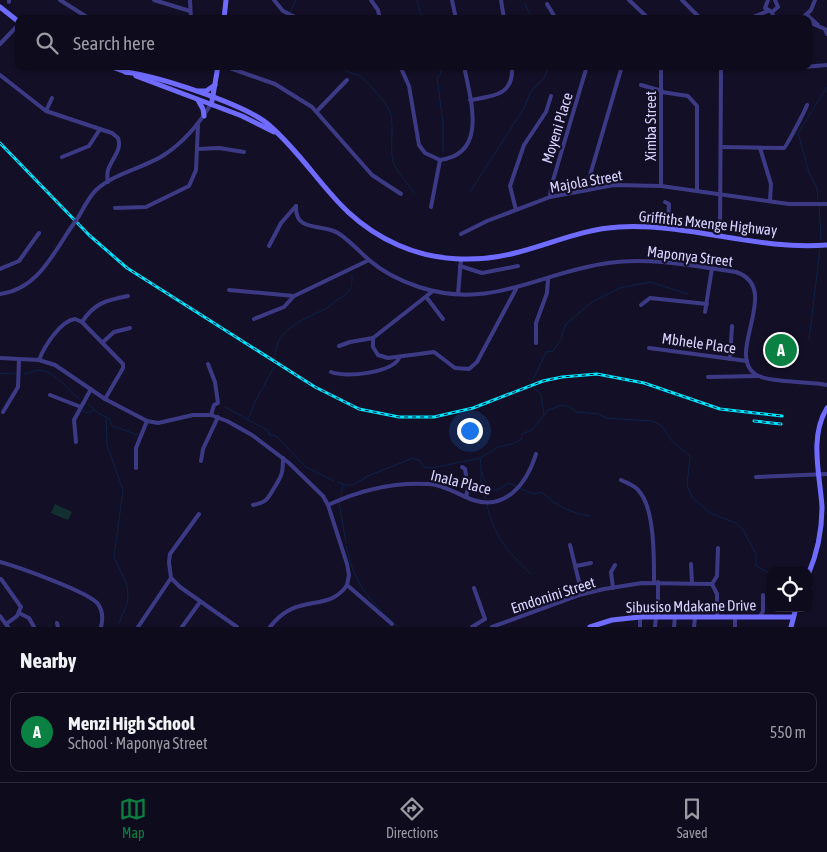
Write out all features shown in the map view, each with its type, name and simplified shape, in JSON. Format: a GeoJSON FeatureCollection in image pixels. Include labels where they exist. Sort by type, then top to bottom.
{"type":"FeatureCollection","features":[{"type":"Feature","properties":{"kind":"street"},"geometry":{"type":"LineString","coordinates":[[60,0],[84,15]]}},
{"type":"Feature","properties":{"kind":"street"},"geometry":{"type":"LineString","coordinates":[[154,0],[190,11]]}},
{"type":"Feature","properties":{"kind":"street"},"geometry":{"type":"LineString","coordinates":[[190,0],[190,15]]}},
{"type":"Feature","properties":{"kind":"street"},"geometry":{"type":"LineString","coordinates":[[224,15],[226,0]]}},
{"type":"Feature","properties":{"kind":"street"},"geometry":{"type":"LineString","coordinates":[[274,0],[283,11],[291,15]]}},
{"type":"Feature","properties":{"kind":"street"},"geometry":{"type":"LineString","coordinates":[[371,0],[379,15]]}},
{"type":"Feature","properties":{"kind":"street"},"geometry":{"type":"LineString","coordinates":[[452,0],[455,15]]}},
{"type":"Feature","properties":{"kind":"street"},"geometry":{"type":"LineString","coordinates":[[501,0],[503,15]]}},
{"type":"Feature","properties":{"kind":"street"},"geometry":{"type":"LineString","coordinates":[[629,0],[645,15]]}},
{"type":"Feature","properties":{"kind":"street"},"geometry":{"type":"LineString","coordinates":[[682,0],[697,15]]}},
{"type":"Feature","properties":{"kind":"street"},"geometry":{"type":"LineString","coordinates":[[768,0],[765,4],[772,15]]}},
{"type":"Feature","properties":{"kind":"street"},"geometry":{"type":"LineString","coordinates":[[759,15],[778,7],[775,0]]}},
{"type":"Feature","properties":{"kind":"street"},"geometry":{"type":"LineString","coordinates":[[807,15],[815,0]]}},
{"type":"Feature","properties":{"kind":"street"},"geometry":{"type":"LineString","coordinates":[[547,4],[554,15]]}},
{"type":"Feature","properties":{"kind":"street"},"geometry":{"type":"LineString","coordinates":[[0,7],[15,20]]}},
{"type":"Feature","properties":{"kind":"street"},"geometry":{"type":"LineString","coordinates":[[812,19],[825,29],[827,34]]}},
{"type":"Feature","properties":{"kind":"street"},"geometry":{"type":"LineString","coordinates":[[812,24],[822,28]]}},
{"type":"Feature","properties":{"kind":"street"},"geometry":{"type":"LineString","coordinates":[[0,44],[15,27]]}},
{"type":"Feature","properties":{"kind":"street"},"geometry":{"type":"LineString","coordinates":[[812,66],[827,65]]}},
{"type":"Feature","properties":{"kind":"street","name":"Griffiths Mxenge Highway"},"geometry":{"type":"LineString","coordinates":[[120,70],[196,98],[212,101]]}},
{"type":"Feature","properties":{"kind":"street"},"geometry":{"type":"LineString","coordinates":[[0,294],[14,291],[35,278],[94,192],[108,182],[165,154],[198,125],[212,101],[217,70]]}},
{"type":"Feature","properties":{"kind":"street"},"geometry":{"type":"LineString","coordinates":[[235,70],[279,86],[317,112],[372,175],[401,194]]}},
{"type":"Feature","properties":{"kind":"street"},"geometry":{"type":"LineString","coordinates":[[402,70],[409,86],[419,145],[425,153],[440,160],[456,154],[469,141],[473,127],[465,70]]}},
{"type":"Feature","properties":{"kind":"street"},"geometry":{"type":"LineString","coordinates":[[470,100],[493,96],[505,90],[512,80],[512,70]]}},
{"type":"Feature","properties":{"kind":"street","name":"Moyeni Place"},"geometry":{"type":"LineString","coordinates":[[550,197],[551,187],[586,70]]}},
{"type":"Feature","properties":{"kind":"street"},"geometry":{"type":"LineString","coordinates":[[586,189],[621,70]]}},
{"type":"Feature","properties":{"kind":"street","name":"Ximba Street"},"geometry":{"type":"LineString","coordinates":[[661,186],[662,70]]}},
{"type":"Feature","properties":{"kind":"street"},"geometry":{"type":"LineString","coordinates":[[720,70],[720,235]]}},
{"type":"Feature","properties":{"kind":"street","name":"Griffiths Mxenge Highway"},"geometry":{"type":"LineString","coordinates":[[125,72],[150,76],[190,90],[277,134],[299,156],[333,199],[362,224],[386,239],[413,250],[435,256],[460,259],[509,254],[593,230],[640,226],[790,244],[827,245]]}},
{"type":"Feature","properties":{"kind":"street"},"geometry":{"type":"LineString","coordinates":[[2,76],[46,111],[116,135],[120,141],[107,169],[108,182]]}},
{"type":"Feature","properties":{"kind":"street"},"geometry":{"type":"LineString","coordinates":[[317,112],[347,80]]}},
{"type":"Feature","properties":{"kind":"street"},"geometry":{"type":"LineString","coordinates":[[190,90],[206,91],[215,85]]}},
{"type":"Feature","properties":{"kind":"street"},"geometry":{"type":"LineString","coordinates":[[641,85],[688,96],[697,106],[697,191]]}},
{"type":"Feature","properties":{"kind":"street"},"geometry":{"type":"LineString","coordinates":[[516,210],[510,186],[524,145],[546,112],[551,96]]}},
{"type":"Feature","properties":{"kind":"street"},"geometry":{"type":"LineString","coordinates":[[46,111],[52,98]]}},
{"type":"Feature","properties":{"kind":"street"},"geometry":{"type":"LineString","coordinates":[[196,98],[202,106],[204,116]]}},
{"type":"Feature","properties":{"kind":"street"},"geometry":{"type":"LineString","coordinates":[[721,147],[784,148],[788,145],[795,125],[805,113],[807,105]]}},
{"type":"Feature","properties":{"kind":"street"},"geometry":{"type":"LineString","coordinates":[[115,208],[146,206],[185,188],[191,183],[195,174],[198,125]]}},
{"type":"Feature","properties":{"kind":"street"},"geometry":{"type":"LineString","coordinates":[[62,157],[89,146],[100,129]]}},
{"type":"Feature","properties":{"kind":"street"},"geometry":{"type":"LineString","coordinates":[[198,149],[219,148],[244,152]]}},
{"type":"Feature","properties":{"kind":"street"},"geometry":{"type":"LineString","coordinates":[[760,148],[772,188],[770,201]]}},
{"type":"Feature","properties":{"kind":"street"},"geometry":{"type":"LineString","coordinates":[[431,206],[440,160]]}},
{"type":"Feature","properties":{"kind":"street","name":"Majola Street"},"geometry":{"type":"LineString","coordinates":[[461,234],[550,197],[586,189],[629,184],[661,186],[770,201],[827,204]]}},
{"type":"Feature","properties":{"kind":"street"},"geometry":{"type":"LineString","coordinates":[[665,202],[670,204],[668,228]]}},
{"type":"Feature","properties":{"kind":"street","name":"Maponya Street"},"geometry":{"type":"LineString","coordinates":[[269,246],[281,223],[296,206],[297,217],[301,222],[337,233],[369,260],[394,277],[433,291],[458,294],[490,294],[516,289],[587,267],[636,260],[712,268],[745,275],[753,286],[755,298],[746,361]]}},
{"type":"Feature","properties":{"kind":"street"},"geometry":{"type":"LineString","coordinates":[[0,268],[19,261],[39,234]]}},
{"type":"Feature","properties":{"kind":"street"},"geometry":{"type":"LineString","coordinates":[[458,294],[460,259]]}},
{"type":"Feature","properties":{"kind":"street"},"geometry":{"type":"LineString","coordinates":[[254,319],[284,308],[294,296],[369,260]]}},
{"type":"Feature","properties":{"kind":"street"},"geometry":{"type":"LineString","coordinates":[[460,266],[482,273],[518,266]]}},
{"type":"Feature","properties":{"kind":"street"},"geometry":{"type":"LineString","coordinates":[[705,312],[712,268]]}},
{"type":"Feature","properties":{"kind":"street"},"geometry":{"type":"LineString","coordinates":[[536,342],[536,323],[547,293],[548,279]]}},
{"type":"Feature","properties":{"kind":"street"},"geometry":{"type":"LineString","coordinates":[[373,338],[373,347],[378,355],[388,358],[434,352],[460,370],[472,367],[483,351],[516,289]]}},
{"type":"Feature","properties":{"kind":"street"},"geometry":{"type":"LineString","coordinates":[[229,290],[294,296]]}},
{"type":"Feature","properties":{"kind":"street"},"geometry":{"type":"LineString","coordinates":[[339,346],[373,338],[427,298],[433,291]]}},
{"type":"Feature","properties":{"kind":"street"},"geometry":{"type":"LineString","coordinates":[[82,322],[90,311],[102,301],[128,296]]}},
{"type":"Feature","properties":{"kind":"street"},"geometry":{"type":"LineString","coordinates":[[427,298],[443,320]]}},
{"type":"Feature","properties":{"kind":"street"},"geometry":{"type":"LineString","coordinates":[[641,305],[650,298],[706,304]]}},
{"type":"Feature","properties":{"kind":"street"},"geometry":{"type":"LineString","coordinates":[[38,360],[66,322],[75,319],[82,322],[121,361],[123,368],[105,399]]}},
{"type":"Feature","properties":{"kind":"street"},"geometry":{"type":"LineString","coordinates":[[730,359],[732,326]]}},
{"type":"Feature","properties":{"kind":"street"},"geometry":{"type":"LineString","coordinates":[[103,342],[114,332],[130,328]]}},
{"type":"Feature","properties":{"kind":"street","name":"Mbhele Place"},"geometry":{"type":"LineString","coordinates":[[649,348],[746,361]]}},
{"type":"Feature","properties":{"kind":"street"},"geometry":{"type":"LineString","coordinates":[[0,358],[38,360],[63,370],[105,399],[147,421],[158,423],[193,415],[218,417],[252,435],[313,484],[328,505],[348,566],[347,585],[334,599],[292,607],[278,617],[270,627]]}},
{"type":"Feature","properties":{"kind":"street"},"geometry":{"type":"LineString","coordinates":[[331,372],[345,375],[372,372],[392,366],[399,358]]}},
{"type":"Feature","properties":{"kind":"street"},"geometry":{"type":"LineString","coordinates":[[3,412],[18,387],[19,359]]}},
{"type":"Feature","properties":{"kind":"street"},"geometry":{"type":"LineString","coordinates":[[746,361],[750,370],[758,376]]}},
{"type":"Feature","properties":{"kind":"street"},"geometry":{"type":"LineString","coordinates":[[208,364],[215,382],[218,403],[214,405],[211,415]]}},
{"type":"Feature","properties":{"kind":"street"},"geometry":{"type":"LineString","coordinates":[[708,377],[758,376],[827,385]]}},
{"type":"Feature","properties":{"kind":"street"},"geometry":{"type":"LineString","coordinates":[[76,440],[74,420],[91,389]]}},
{"type":"Feature","properties":{"kind":"street"},"geometry":{"type":"LineString","coordinates":[[50,395],[81,407]]}},
{"type":"Feature","properties":{"kind":"street"},"geometry":{"type":"LineString","coordinates":[[810,567],[820,529],[817,434],[827,408]]}},
{"type":"Feature","properties":{"kind":"street"},"geometry":{"type":"LineString","coordinates":[[202,461],[203,449],[218,417]]}},
{"type":"Feature","properties":{"kind":"street"},"geometry":{"type":"LineString","coordinates":[[136,468],[136,448],[147,421]]}},
{"type":"Feature","properties":{"kind":"street","name":"Inala Place"},"geometry":{"type":"LineString","coordinates":[[328,505],[343,498],[383,487],[408,484],[434,485],[466,497],[487,502],[505,499],[523,482],[536,454]]}},
{"type":"Feature","properties":{"kind":"street"},"geometry":{"type":"LineString","coordinates":[[253,505],[264,503],[274,492],[276,484],[282,476],[283,458]]}},
{"type":"Feature","properties":{"kind":"street"},"geometry":{"type":"LineString","coordinates":[[462,467],[465,469],[468,488],[466,497]]}},
{"type":"Feature","properties":{"kind":"street"},"geometry":{"type":"LineString","coordinates":[[756,477],[827,474]]}},
{"type":"Feature","properties":{"kind":"street"},"geometry":{"type":"LineString","coordinates":[[621,480],[638,490],[648,511],[654,541],[657,617],[655,627]]}},
{"type":"Feature","properties":{"kind":"street"},"geometry":{"type":"LineString","coordinates":[[138,627],[171,578],[170,554],[199,514]]}},
{"type":"Feature","properties":{"kind":"street"},"geometry":{"type":"LineString","coordinates":[[570,545],[582,594]]}},
{"type":"Feature","properties":{"kind":"street"},"geometry":{"type":"LineString","coordinates":[[717,617],[717,594],[712,584],[717,576],[718,548]]}},
{"type":"Feature","properties":{"kind":"street"},"geometry":{"type":"LineString","coordinates":[[0,562],[89,597],[99,606],[102,615],[101,627]]}},
{"type":"Feature","properties":{"kind":"street"},"geometry":{"type":"LineString","coordinates":[[576,566],[591,562]]}},
{"type":"Feature","properties":{"kind":"street"},"geometry":{"type":"LineString","coordinates":[[691,564],[692,583]]}},
{"type":"Feature","properties":{"kind":"street"},"geometry":{"type":"LineString","coordinates":[[613,588],[611,572],[615,565]]}},
{"type":"Feature","properties":{"kind":"street"},"geometry":{"type":"LineString","coordinates":[[171,578],[200,602],[238,627]]}},
{"type":"Feature","properties":{"kind":"street"},"geometry":{"type":"LineString","coordinates":[[0,616],[7,626],[20,613],[20,604],[1,579]]}},
{"type":"Feature","properties":{"kind":"street","name":"Emdonini Street"},"geometry":{"type":"LineString","coordinates":[[492,627],[582,594],[656,582],[712,584]]}},
{"type":"Feature","properties":{"kind":"street"},"geometry":{"type":"LineString","coordinates":[[347,585],[392,624]]}},
{"type":"Feature","properties":{"kind":"street"},"geometry":{"type":"LineString","coordinates":[[472,627],[485,618],[474,588]]}},
{"type":"Feature","properties":{"kind":"street"},"geometry":{"type":"LineString","coordinates":[[760,617],[763,611],[763,595]]}},
{"type":"Feature","properties":{"kind":"street"},"geometry":{"type":"LineString","coordinates":[[182,627],[200,602]]}},
{"type":"Feature","properties":{"kind":"street"},"geometry":{"type":"LineString","coordinates":[[792,627],[794,612]]}},
{"type":"Feature","properties":{"kind":"street"},"geometry":{"type":"LineString","coordinates":[[20,613],[29,618],[34,627]]}},
{"type":"Feature","properties":{"kind":"street"},"geometry":{"type":"LineString","coordinates":[[640,617],[640,627]]}},
{"type":"Feature","properties":{"kind":"street","name":"Sibusiso Mdakane Drive"},"geometry":{"type":"LineString","coordinates":[[590,627],[612,620],[640,617],[792,617]]}},
{"type":"Feature","properties":{"kind":"street"},"geometry":{"type":"LineString","coordinates":[[674,627],[675,617]]}},
{"type":"Feature","properties":{"kind":"street"},"geometry":{"type":"LineString","coordinates":[[694,627],[695,617]]}},
{"type":"Feature","properties":{"kind":"street"},"geometry":{"type":"LineString","coordinates":[[735,617],[735,627]]}},
{"type":"Feature","properties":{"kind":"street"},"geometry":{"type":"LineString","coordinates":[[225,627],[229,621]]}},
{"type":"Feature","properties":{"kind":"green space"},"geometry":{"type":"Polygon","coordinates":[[[55,504],[72,512],[68,520],[51,513],[55,504]]]}},
{"type":"Feature","properties":{"kind":"waterway"},"geometry":{"type":"LineString","coordinates":[[289,15],[296,0]]}},
{"type":"Feature","properties":{"kind":"waterway"},"geometry":{"type":"LineString","coordinates":[[417,0],[421,15]]}},
{"type":"Feature","properties":{"kind":"waterway"},"geometry":{"type":"LineString","coordinates":[[525,4],[530,15]]}},
{"type":"Feature","properties":{"kind":"waterway"},"geometry":{"type":"LineString","coordinates":[[345,70],[362,78],[388,108],[392,119],[393,161],[396,169],[414,193]]}},
{"type":"Feature","properties":{"kind":"waterway"},"geometry":{"type":"LineString","coordinates":[[440,70],[441,74],[437,77],[443,124],[443,151]]}},
{"type":"Feature","properties":{"kind":"waterway"},"geometry":{"type":"LineString","coordinates":[[470,192],[524,108],[531,91],[544,78],[547,70]]}},
{"type":"Feature","properties":{"kind":"waterway"},"geometry":{"type":"LineString","coordinates":[[818,200],[817,188],[809,173],[798,133],[827,87]]}},
{"type":"Feature","properties":{"kind":"waterway"},"geometry":{"type":"LineString","coordinates":[[819,206],[821,239]]}},
{"type":"Feature","properties":{"kind":"waterway"},"geometry":{"type":"LineString","coordinates":[[809,340],[820,249]]}},
{"type":"Feature","properties":{"kind":"waterway"},"geometry":{"type":"LineString","coordinates":[[275,356],[281,337],[287,330],[329,307],[349,292],[352,275]]}},
{"type":"Feature","properties":{"kind":"waterway"},"geometry":{"type":"LineString","coordinates":[[561,339],[565,325],[592,302],[620,288],[650,282],[688,294]]}},
{"type":"Feature","properties":{"kind":"waterway"},"geometry":{"type":"LineString","coordinates":[[532,382],[546,352],[553,351],[560,341]]}},
{"type":"Feature","properties":{"kind":"waterway"},"geometry":{"type":"LineString","coordinates":[[248,419],[274,367]]}},
{"type":"Feature","properties":{"kind":"waterway"},"geometry":{"type":"LineString","coordinates":[[24,374],[38,370],[46,371],[57,378],[79,399]]}},
{"type":"Feature","properties":{"kind":"waterway"},"geometry":{"type":"LineString","coordinates":[[0,373],[15,374]]}},
{"type":"Feature","properties":{"kind":"waterway"},"geometry":{"type":"LineString","coordinates":[[535,389],[541,394],[544,415]]}},
{"type":"Feature","properties":{"kind":"waterway"},"geometry":{"type":"LineString","coordinates":[[88,404],[99,414],[109,418],[112,426],[138,435]]}},
{"type":"Feature","properties":{"kind":"waterway"},"geometry":{"type":"LineString","coordinates":[[338,482],[353,485],[368,476],[413,458],[420,461],[424,467],[432,468],[480,458],[498,447],[515,443],[521,439],[522,434],[532,430],[548,410],[562,405],[570,407],[576,412],[599,414],[606,418],[652,421],[662,426],[672,441],[690,456],[687,485],[692,497],[710,513],[736,523],[742,528],[756,554],[756,566],[767,572]]}},
{"type":"Feature","properties":{"kind":"waterway"},"geometry":{"type":"LineString","coordinates":[[225,407],[267,430],[270,435],[276,436],[306,467],[334,481]]}},
{"type":"Feature","properties":{"kind":"waterway"},"geometry":{"type":"LineString","coordinates":[[82,411],[88,413],[94,410]]}},
{"type":"Feature","properties":{"kind":"waterway"},"geometry":{"type":"LineString","coordinates":[[106,418],[107,445],[123,490],[114,557],[127,585],[128,595],[127,604],[119,623]]}},
{"type":"Feature","properties":{"kind":"waterway"},"geometry":{"type":"LineString","coordinates":[[480,458],[481,485],[486,500]]}},
{"type":"Feature","properties":{"kind":"waterway"},"geometry":{"type":"LineString","coordinates":[[481,470],[488,490],[497,490],[509,483],[516,486]]}},
{"type":"Feature","properties":{"kind":"waterway"},"geometry":{"type":"LineString","coordinates":[[341,497],[343,484]]}},
{"type":"Feature","properties":{"kind":"waterway"},"geometry":{"type":"LineString","coordinates":[[519,488],[534,494],[542,492],[564,508],[590,516]]}},
{"type":"Feature","properties":{"kind":"waterway"},"geometry":{"type":"LineString","coordinates":[[339,502],[346,543]]}},
{"type":"Feature","properties":{"kind":"waterway"},"geometry":{"type":"LineString","coordinates":[[487,504],[497,534],[515,559],[531,574]]}},
{"type":"Feature","properties":{"kind":"waterway"},"geometry":{"type":"LineString","coordinates":[[346,546],[354,572],[364,591],[398,627]]}},
{"type":"Feature","properties":{"kind":"railway"},"geometry":{"type":"LineString","coordinates":[[0,143],[89,235],[127,268],[315,387],[359,409],[399,417],[434,417],[473,408],[543,381],[562,377],[597,374],[644,383],[720,409],[782,416]]}},
{"type":"Feature","properties":{"kind":"railway"},"geometry":{"type":"LineString","coordinates":[[754,421],[781,424]]}},
{"type":"Feature","properties":{"kind":"place","name":"Menzi High School"},"geometry":{"type":"Point","coordinates":[781,350]}}]}
